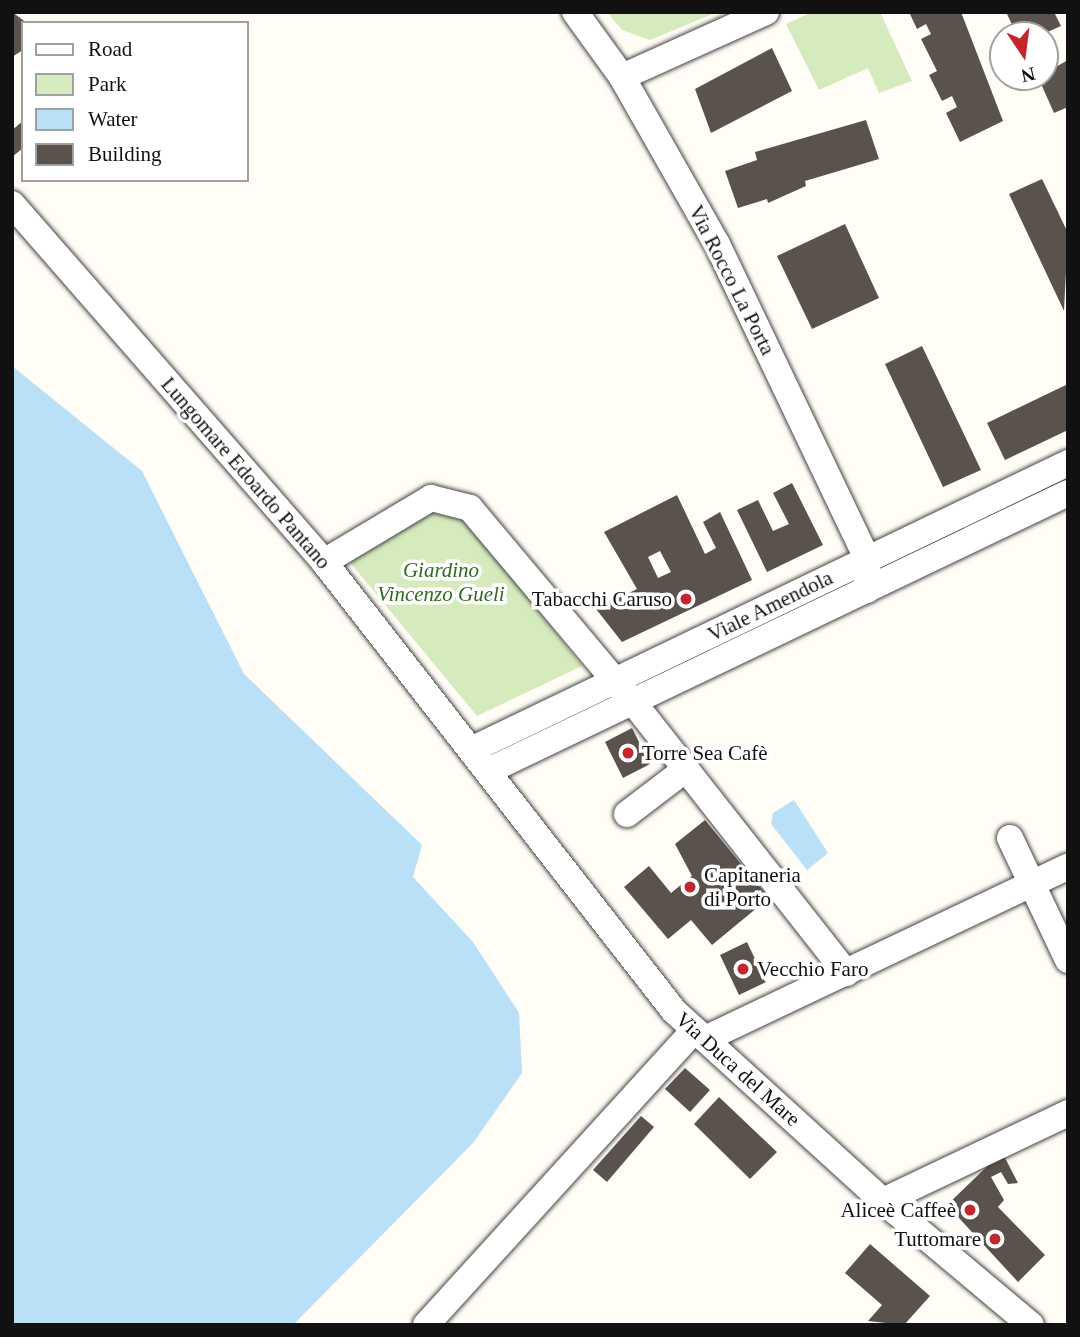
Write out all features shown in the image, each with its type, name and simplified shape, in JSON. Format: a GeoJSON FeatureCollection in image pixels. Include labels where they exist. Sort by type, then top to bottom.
{"type":"FeatureCollection","features":[{"type":"Feature","properties":{"kind":"street","name":"Via Rocco La Porta"},"geometry":{"type":"LineString","coordinates":[[575,12],[622,77],[717,244],[867,559]]}},
{"type":"Feature","properties":{"kind":"street"},"geometry":{"type":"LineString","coordinates":[[622,77],[766,12]]}},
{"type":"Feature","properties":{"kind":"street","name":"Lungomare Edoardo Pantano"},"geometry":{"type":"LineString","coordinates":[[12,204],[324,562],[490,770]]}},
{"type":"Feature","properties":{"kind":"street","name":"Viale Amendola"},"geometry":{"type":"LineString","coordinates":[[472,749],[1068,463]]}},
{"type":"Feature","properties":{"kind":"street","name":"Viale Amendola"},"geometry":{"type":"LineString","coordinates":[[490,770],[1068,493]]}},
{"type":"Feature","properties":{"kind":"street"},"geometry":{"type":"LineString","coordinates":[[324,562],[431,498],[453,500],[470,508],[633,702],[846,972]]}},
{"type":"Feature","properties":{"kind":"street"},"geometry":{"type":"LineString","coordinates":[[867,559],[867,590]]}},
{"type":"Feature","properties":{"kind":"street"},"geometry":{"type":"LineString","coordinates":[[627,814],[686,769]]}},
{"type":"Feature","properties":{"kind":"street","name":"Via Duca del Mare"},"geometry":{"type":"LineString","coordinates":[[490,770],[674,1011],[883,1201],[1031,1325]]}},
{"type":"Feature","properties":{"kind":"street"},"geometry":{"type":"LineString","coordinates":[[1010,838],[1068,960]]}},
{"type":"Feature","properties":{"kind":"street"},"geometry":{"type":"LineString","coordinates":[[426,1325],[700,1035],[846,972],[1068,867]]}},
{"type":"Feature","properties":{"kind":"street"},"geometry":{"type":"LineString","coordinates":[[883,1201],[1068,1113]]}},
{"type":"Feature","properties":{"kind":"green space"},"geometry":{"type":"Polygon","coordinates":[[[607,12],[715,13],[650,40],[622,30],[607,12]]]}},
{"type":"Feature","properties":{"kind":"green space"},"geometry":{"type":"Polygon","coordinates":[[[812,12],[880,12],[912,81],[879,93],[868,68],[819,90],[786,24],[812,12]]]}},
{"type":"Feature","properties":{"kind":"green space","name":"Giardino Vincenzo Gueli"},"geometry":{"type":"Polygon","coordinates":[[[432,510],[465,518],[582,666],[477,716],[348,560],[432,510]]]}},
{"type":"Feature","properties":{"kind":"water"},"geometry":{"type":"Polygon","coordinates":[[[12,366],[142,471],[244,674],[422,845],[413,877],[473,942],[519,1013],[522,1073],[473,1143],[293,1325],[12,1325],[12,366]]]}},
{"type":"Feature","properties":{"kind":"water"},"geometry":{"type":"Polygon","coordinates":[[[794,800],[828,853],[807,870],[771,824],[773,813],[794,800]]]}},
{"type":"Feature","properties":{"kind":"building"},"geometry":{"type":"Polygon","coordinates":[[[12,12],[24,21],[21,21],[21,51],[12,57],[12,12]]]}},
{"type":"Feature","properties":{"kind":"building"},"geometry":{"type":"Polygon","coordinates":[[[909,12],[961,12],[989,85],[989,91],[991,91],[1003,121],[960,142],[946,113],[957,107],[952,96],[942,101],[929,75],[937,71],[921,39],[931,34],[926,24],[917,29],[909,12]]]}},
{"type":"Feature","properties":{"kind":"building"},"geometry":{"type":"Polygon","coordinates":[[[1006,12],[1054,12],[1058,21],[1010,21],[1006,12]]]}},
{"type":"Feature","properties":{"kind":"building"},"geometry":{"type":"Polygon","coordinates":[[[772,48],[792,91],[711,133],[695,89],[772,48]]]}},
{"type":"Feature","properties":{"kind":"building"},"geometry":{"type":"Polygon","coordinates":[[[1068,60],[1068,107],[1054,113],[1044,91],[1059,91],[1059,65],[1068,60]]]}},
{"type":"Feature","properties":{"kind":"building"},"geometry":{"type":"Polygon","coordinates":[[[866,120],[879,159],[805,181],[806,186],[768,203],[767,199],[738,208],[725,171],[757,160],[755,152],[866,120]]]}},
{"type":"Feature","properties":{"kind":"building"},"geometry":{"type":"Polygon","coordinates":[[[21,123],[21,150],[12,157],[12,130],[21,123]]]}},
{"type":"Feature","properties":{"kind":"building"},"geometry":{"type":"Polygon","coordinates":[[[1042,179],[1068,233],[1064,311],[1009,194],[1042,179]]]}},
{"type":"Feature","properties":{"kind":"building"},"geometry":{"type":"Polygon","coordinates":[[[845,224],[879,298],[812,329],[777,256],[845,224]]]}},
{"type":"Feature","properties":{"kind":"building"},"geometry":{"type":"Polygon","coordinates":[[[922,346],[981,470],[943,487],[885,364],[922,346]]]}},
{"type":"Feature","properties":{"kind":"building"},"geometry":{"type":"Polygon","coordinates":[[[1068,384],[1068,430],[1005,460],[987,423],[1068,384]]]}},
{"type":"Feature","properties":{"kind":"building"},"geometry":{"type":"Polygon","coordinates":[[[792,483],[823,545],[767,572],[737,510],[758,500],[773,531],[789,524],[773,493],[792,483]]]}},
{"type":"Feature","properties":{"kind":"building"},"geometry":{"type":"Polygon","coordinates":[[[677,495],[705,554],[716,548],[703,522],[720,512],[752,580],[622,642],[596,609],[637,589],[604,532],[677,495]],[[660,551],[648,557],[658,578],[671,572],[660,551]]]}},
{"type":"Feature","properties":{"kind":"building","name":"Torre Sea Cafè"},"geometry":{"type":"Polygon","coordinates":[[[632,728],[650,764],[623,778],[605,742],[632,728]]]}},
{"type":"Feature","properties":{"kind":"building"},"geometry":{"type":"Polygon","coordinates":[[[705,820],[769,898],[712,945],[691,920],[668,939],[624,887],[649,866],[671,893],[692,876],[675,844],[705,820]]]}},
{"type":"Feature","properties":{"kind":"building","name":"Vecchio Faro"},"geometry":{"type":"Polygon","coordinates":[[[747,942],[766,982],[739,995],[720,955],[747,942]]]}},
{"type":"Feature","properties":{"kind":"building"},"geometry":{"type":"Polygon","coordinates":[[[685,1068],[710,1090],[690,1112],[665,1089],[685,1068]]]}},
{"type":"Feature","properties":{"kind":"building"},"geometry":{"type":"Polygon","coordinates":[[[719,1097],[777,1152],[750,1179],[694,1124],[719,1097]]]}},
{"type":"Feature","properties":{"kind":"building"},"geometry":{"type":"Polygon","coordinates":[[[641,1116],[654,1127],[607,1182],[593,1170],[641,1116]]]}},
{"type":"Feature","properties":{"kind":"building"},"geometry":{"type":"Polygon","coordinates":[[[1002,1152],[1018,1183],[1008,1184],[1001,1172],[991,1177],[1004,1200],[998,1207],[1045,1255],[1018,1282],[947,1205],[1002,1152]]]}},
{"type":"Feature","properties":{"kind":"building"},"geometry":{"type":"Polygon","coordinates":[[[870,1244],[930,1296],[904,1325],[868,1321],[882,1305],[845,1273],[870,1244]]]}},
{"type":"Feature","properties":{"kind":"place","name":"Tabacchi Caruso"},"geometry":{"type":"Point","coordinates":[686,599]}},
{"type":"Feature","properties":{"kind":"place","name":"Torre Sea Cafè"},"geometry":{"type":"Point","coordinates":[628,753]}},
{"type":"Feature","properties":{"kind":"place","name":"Capitaneria di Porto"},"geometry":{"type":"Point","coordinates":[690,887]}},
{"type":"Feature","properties":{"kind":"place","name":"Vecchio Faro"},"geometry":{"type":"Point","coordinates":[743,969]}},
{"type":"Feature","properties":{"kind":"place","name":"Aliceè Caffeè"},"geometry":{"type":"Point","coordinates":[970,1210]}},
{"type":"Feature","properties":{"kind":"place","name":"Tuttomare"},"geometry":{"type":"Point","coordinates":[995,1239]}}]}
